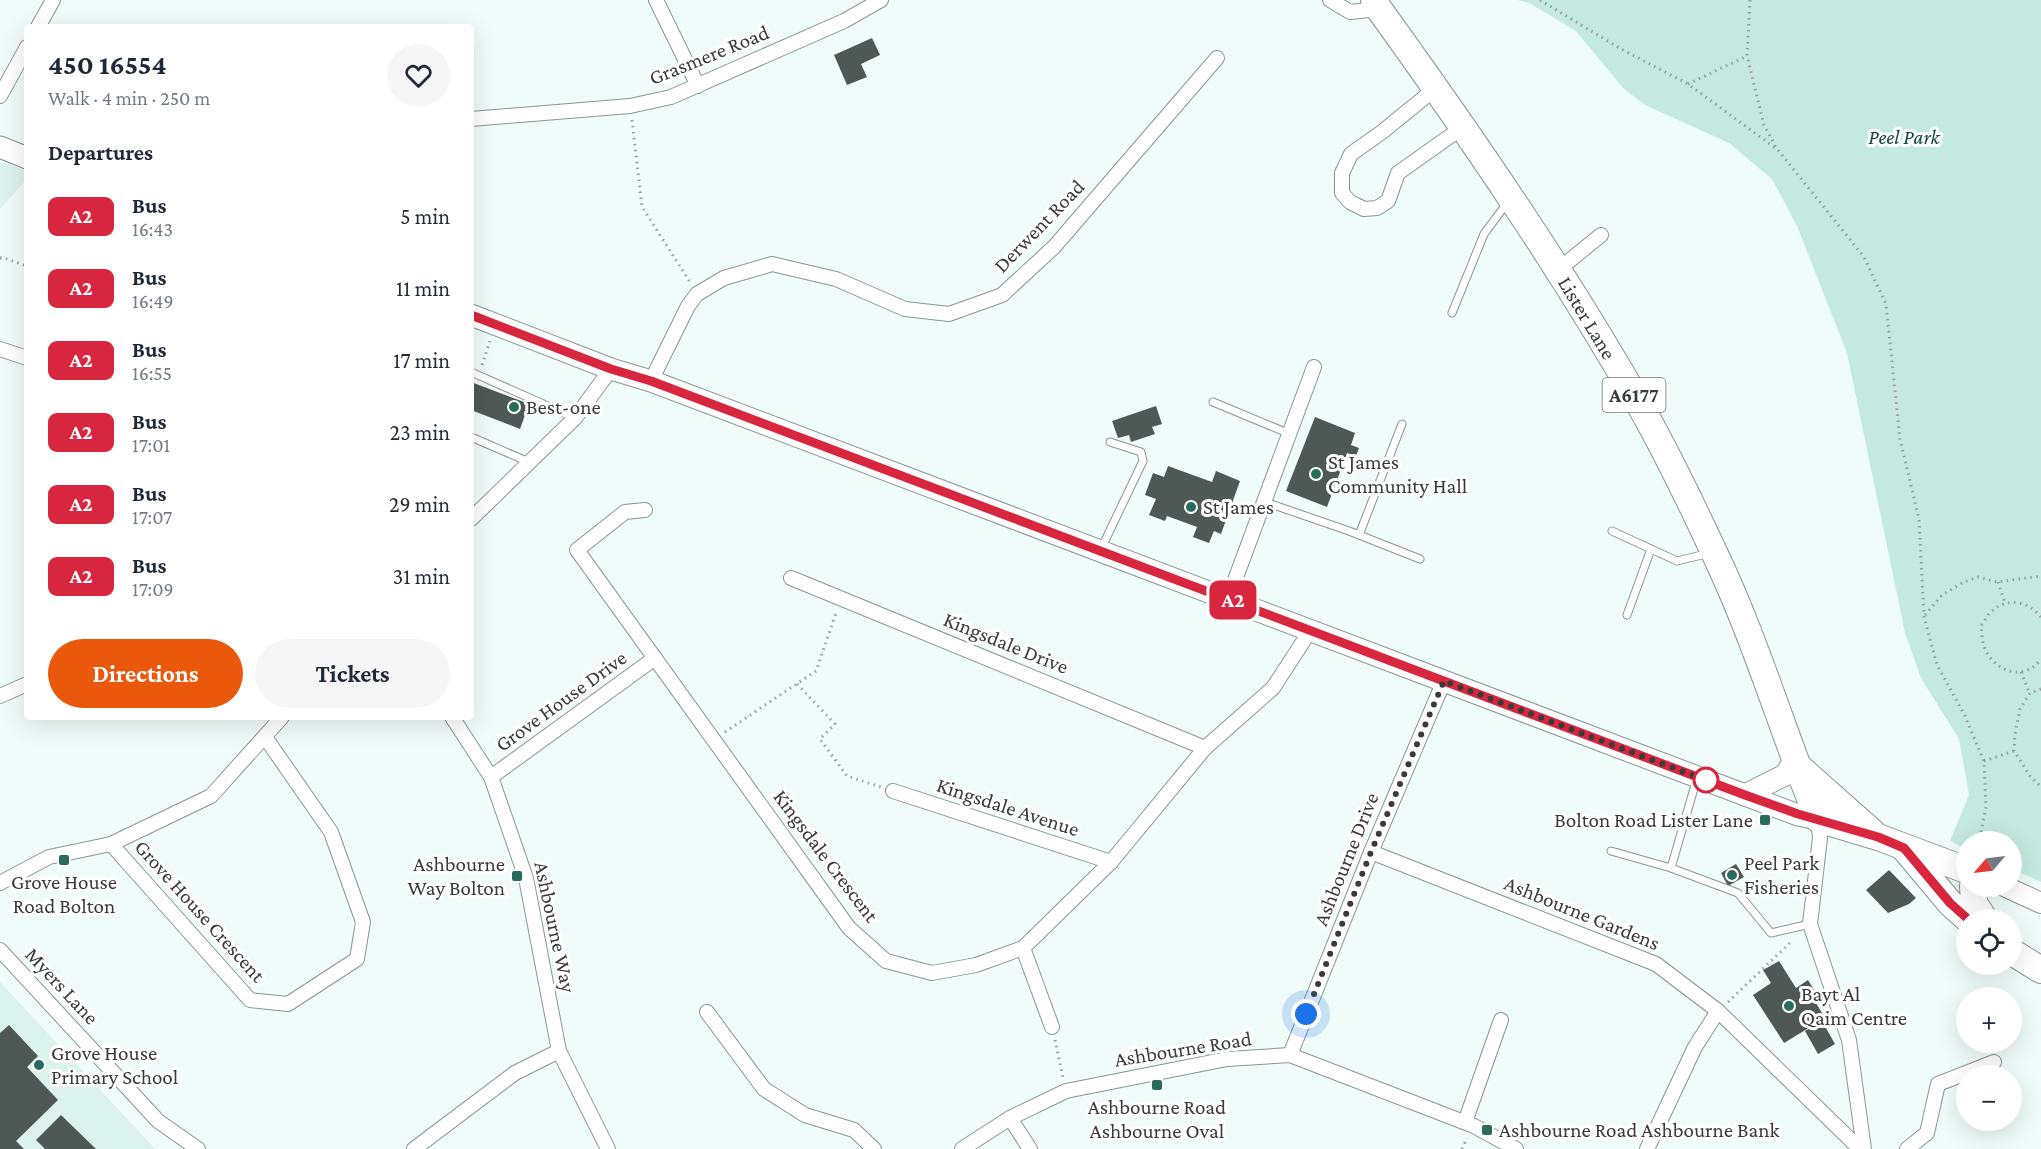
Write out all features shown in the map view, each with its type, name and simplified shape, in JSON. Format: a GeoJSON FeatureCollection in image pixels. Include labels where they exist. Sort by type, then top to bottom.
{"type":"FeatureCollection","features":[{"type":"Feature","properties":{"kind":"highway","name":"Lister Lane"},"geometry":{"type":"LineString","coordinates":[[1376,4],[1463,127],[1558,270],[1643,410],[1714,552],[1749,636],[1818,819]]}},
{"type":"Feature","properties":{"kind":"highway","name":"Lister Lane"},"geometry":{"type":"LineString","coordinates":[[1797,762],[1878,837]]}},
{"type":"Feature","properties":{"kind":"highway","name":"A6177"},"geometry":{"type":"LineString","coordinates":[[1818,819],[1878,837],[1904,848],[1957,909]]}},
{"type":"Feature","properties":{"kind":"highway"},"geometry":{"type":"LineString","coordinates":[[1904,848],[1956,866]]}},
{"type":"Feature","properties":{"kind":"highway"},"geometry":{"type":"LineString","coordinates":[[2022,958],[2041,970]]}},
{"type":"Feature","properties":{"kind":"main road"},"geometry":{"type":"LineString","coordinates":[[0,147],[24,157]]}},
{"type":"Feature","properties":{"kind":"main road"},"geometry":{"type":"LineString","coordinates":[[474,316],[1745,795],[1818,819]]}},
{"type":"Feature","properties":{"kind":"main road"},"geometry":{"type":"LineString","coordinates":[[1745,795],[1785,776],[1797,762]]}},
{"type":"Feature","properties":{"kind":"street"},"geometry":{"type":"LineString","coordinates":[[40,24],[53,0]]}},
{"type":"Feature","properties":{"kind":"street"},"geometry":{"type":"LineString","coordinates":[[656,0],[698,86]]}},
{"type":"Feature","properties":{"kind":"street","name":"Grasmere Road"},"geometry":{"type":"LineString","coordinates":[[474,119],[630,106],[671,97],[844,21],[881,0]]}},
{"type":"Feature","properties":{"kind":"street","name":"Lister Lane"},"geometry":{"type":"LineString","coordinates":[[1330,0],[1350,12],[1376,4]]}},
{"type":"Feature","properties":{"kind":"street"},"geometry":{"type":"LineString","coordinates":[[0,96],[24,52]]}},
{"type":"Feature","properties":{"kind":"street","name":"Derwent Road"},"geometry":{"type":"LineString","coordinates":[[651,381],[688,306],[697,294],[724,278],[772,264],[836,279],[904,309],[949,314],[1002,295],[1054,247],[1217,58]]}},
{"type":"Feature","properties":{"kind":"street"},"geometry":{"type":"LineString","coordinates":[[1436,88],[1351,154],[1342,173],[1342,192],[1350,202],[1364,209],[1377,208],[1388,201],[1398,173],[1463,127]]}},
{"type":"Feature","properties":{"kind":"street"},"geometry":{"type":"LineString","coordinates":[[1558,270],[1601,235]]}},
{"type":"Feature","properties":{"kind":"street"},"geometry":{"type":"LineString","coordinates":[[0,349],[24,357]]}},
{"type":"Feature","properties":{"kind":"street"},"geometry":{"type":"LineString","coordinates":[[1228,599],[1314,367]]}},
{"type":"Feature","properties":{"kind":"street"},"geometry":{"type":"LineString","coordinates":[[474,516],[575,418],[611,369]]}},
{"type":"Feature","properties":{"kind":"street","name":"Kingsdale Crescent"},"geometry":{"type":"LineString","coordinates":[[645,510],[625,512],[577,550],[849,928],[886,961],[932,973],[976,966],[1023,948],[1111,862],[1205,748],[1273,688],[1310,631]]}},
{"type":"Feature","properties":{"kind":"street","name":"Kingsdale Drive"},"geometry":{"type":"LineString","coordinates":[[791,578],[1205,748]]}},
{"type":"Feature","properties":{"kind":"street","name":"Grove House Drive"},"geometry":{"type":"LineString","coordinates":[[491,777],[655,658]]}},
{"type":"Feature","properties":{"kind":"street","name":"Ashbourne Drive"},"geometry":{"type":"LineString","coordinates":[[1290,1055],[1371,852],[1444,681]]}},
{"type":"Feature","properties":{"kind":"street"},"geometry":{"type":"LineString","coordinates":[[0,696],[24,685]]}},
{"type":"Feature","properties":{"kind":"street"},"geometry":{"type":"LineString","coordinates":[[0,883],[49,857],[111,844],[211,796],[279,720]]}},
{"type":"Feature","properties":{"kind":"street","name":"Ashbourne Way"},"geometry":{"type":"LineString","coordinates":[[454,720],[491,777],[526,878],[559,1051],[608,1149]]}},
{"type":"Feature","properties":{"kind":"street","name":"Grove House Crescent"},"geometry":{"type":"LineString","coordinates":[[111,844],[250,1000],[288,1004],[357,959],[363,922],[331,832],[265,737]]}},
{"type":"Feature","properties":{"kind":"street","name":"Kingsdale Avenue"},"geometry":{"type":"LineString","coordinates":[[893,791],[1111,862]]}},
{"type":"Feature","properties":{"kind":"street"},"geometry":{"type":"LineString","coordinates":[[1818,819],[1820,838],[1810,924],[1849,1040],[1864,1149]]}},
{"type":"Feature","properties":{"kind":"street","name":"Ashbourne Gardens"},"geometry":{"type":"LineString","coordinates":[[1371,852],[1656,964],[1718,1011],[1860,1149]]}},
{"type":"Feature","properties":{"kind":"street"},"geometry":{"type":"LineString","coordinates":[[2022,894],[2041,903]]}},
{"type":"Feature","properties":{"kind":"street"},"geometry":{"type":"LineString","coordinates":[[1023,948],[1052,1027]]}},
{"type":"Feature","properties":{"kind":"street","name":"Myers Lane"},"geometry":{"type":"LineString","coordinates":[[0,950],[158,1121],[198,1149]]}},
{"type":"Feature","properties":{"kind":"street"},"geometry":{"type":"LineString","coordinates":[[1647,1149],[1695,1047],[1718,1011]]}},
{"type":"Feature","properties":{"kind":"street"},"geometry":{"type":"LineString","coordinates":[[707,1012],[764,1089],[805,1115],[854,1130],[874,1149]]}},
{"type":"Feature","properties":{"kind":"street"},"geometry":{"type":"LineString","coordinates":[[1465,1122],[1501,1020]]}},
{"type":"Feature","properties":{"kind":"street"},"geometry":{"type":"LineString","coordinates":[[414,1149],[515,1073],[559,1051]]}},
{"type":"Feature","properties":{"kind":"street","name":"Ashbourne Road"},"geometry":{"type":"LineString","coordinates":[[962,1149],[1010,1118],[1066,1090],[1227,1059],[1290,1055],[1465,1122],[1516,1149]]}},
{"type":"Feature","properties":{"kind":"street"},"geometry":{"type":"LineString","coordinates":[[1906,1149],[1927,1133],[1938,1084],[1994,1062]]}},
{"type":"Feature","properties":{"kind":"street"},"geometry":{"type":"LineString","coordinates":[[1010,1118],[1030,1149]]}},
{"type":"Feature","properties":{"kind":"lane"},"geometry":{"type":"LineString","coordinates":[[1452,313],[1484,234],[1510,199]]}},
{"type":"Feature","properties":{"kind":"lane"},"geometry":{"type":"LineString","coordinates":[[475,374],[575,418]]}},
{"type":"Feature","properties":{"kind":"lane"},"geometry":{"type":"LineString","coordinates":[[1213,402],[1290,434]]}},
{"type":"Feature","properties":{"kind":"lane"},"geometry":{"type":"LineString","coordinates":[[1359,535],[1402,424]]}},
{"type":"Feature","properties":{"kind":"lane"},"geometry":{"type":"LineString","coordinates":[[474,438],[529,462]]}},
{"type":"Feature","properties":{"kind":"lane"},"geometry":{"type":"LineString","coordinates":[[1100,551],[1143,461],[1141,452],[1110,442]]}},
{"type":"Feature","properties":{"kind":"lane"},"geometry":{"type":"LineString","coordinates":[[1265,502],[1420,559]]}},
{"type":"Feature","properties":{"kind":"lane"},"geometry":{"type":"LineString","coordinates":[[1612,531],[1677,561],[1714,552]]}},
{"type":"Feature","properties":{"kind":"lane"},"geometry":{"type":"LineString","coordinates":[[1627,615],[1651,549]]}},
{"type":"Feature","properties":{"kind":"lane"},"geometry":{"type":"LineString","coordinates":[[1671,868],[1698,777]]}},
{"type":"Feature","properties":{"kind":"lane"},"geometry":{"type":"LineString","coordinates":[[1611,851],[1671,868],[1738,893],[1771,933],[1810,924]]}},
{"type":"Feature","properties":{"kind":"path"},"geometry":{"type":"LineString","coordinates":[[1540,0],[1621,49],[1688,84],[1778,150]]}},
{"type":"Feature","properties":{"kind":"path"},"geometry":{"type":"LineString","coordinates":[[1750,0],[1747,56],[1764,124],[1778,150],[1864,257],[1886,304],[1900,439],[1919,519],[1924,617],[1937,665],[1964,714],[1984,761],[1986,807],[1981,831]]}},
{"type":"Feature","properties":{"kind":"path"},"geometry":{"type":"LineString","coordinates":[[1688,84],[1747,56]]}},
{"type":"Feature","properties":{"kind":"path"},"geometry":{"type":"LineString","coordinates":[[630,106],[642,207],[697,294]]}},
{"type":"Feature","properties":{"kind":"path"},"geometry":{"type":"LineString","coordinates":[[0,258],[24,265]]}},
{"type":"Feature","properties":{"kind":"path"},"geometry":{"type":"LineString","coordinates":[[475,374],[496,325]]}},
{"type":"Feature","properties":{"kind":"path"},"geometry":{"type":"LineString","coordinates":[[1924,617],[1942,595],[1978,577],[1997,582],[2041,576]]}},
{"type":"Feature","properties":{"kind":"path"},"geometry":{"type":"LineString","coordinates":[[1997,582],[2005,603]]}},
{"type":"Feature","properties":{"kind":"path"},"geometry":{"type":"LineString","coordinates":[[714,740],[816,671],[841,598]]}},
{"type":"Feature","properties":{"kind":"path"},"geometry":{"type":"LineString","coordinates":[[2041,617],[2034,608],[2027,605],[2019,602],[2005,603],[1992,610],[1981,626],[1984,648],[1992,661],[2005,671],[2021,672],[2037,665],[2041,659]]}},
{"type":"Feature","properties":{"kind":"path"},"geometry":{"type":"LineString","coordinates":[[2021,672],[2030,693]]}},
{"type":"Feature","properties":{"kind":"path"},"geometry":{"type":"LineString","coordinates":[[797,684],[835,724],[820,739],[847,776],[893,791]]}},
{"type":"Feature","properties":{"kind":"path"},"geometry":{"type":"LineString","coordinates":[[2041,689],[2030,693],[2020,709],[2014,751],[2030,776],[2041,787]]}},
{"type":"Feature","properties":{"kind":"path"},"geometry":{"type":"LineString","coordinates":[[1984,761],[2014,751]]}},
{"type":"Feature","properties":{"kind":"path"},"geometry":{"type":"LineString","coordinates":[[1718,1011],[1810,924]]}},
{"type":"Feature","properties":{"kind":"path"},"geometry":{"type":"LineString","coordinates":[[1052,1027],[1066,1090]]}},
{"type":"Feature","properties":{"kind":"shaded area"},"geometry":{"type":"Polygon","coordinates":[[[0,162],[24,170],[24,182],[0,209],[0,162]]]}},
{"type":"Feature","properties":{"kind":"shaded area","name":"Grove House Primary School"},"geometry":{"type":"Polygon","coordinates":[[[0,982],[155,1149],[0,1149],[0,982]]]}},
{"type":"Feature","properties":{"kind":"green space","name":"Peel Park"},"geometry":{"type":"Polygon","coordinates":[[[1518,0],[2041,0],[2041,882],[2022,873],[2022,831],[1956,831],[1956,844],[1950,841],[1969,795],[1959,739],[1921,678],[1905,633],[1847,353],[1797,226],[1772,179],[1729,143],[1645,105],[1623,88],[1576,31],[1529,3],[1518,0]]]}},
{"type":"Feature","properties":{"kind":"building"},"geometry":{"type":"Polygon","coordinates":[[[872,38],[880,55],[861,64],[867,77],[847,85],[834,55],[872,38]]]}},
{"type":"Feature","properties":{"kind":"building"},"geometry":{"type":"Polygon","coordinates":[[[474,383],[529,404],[520,429],[474,411],[474,383]]]}},
{"type":"Feature","properties":{"kind":"building"},"geometry":{"type":"Polygon","coordinates":[[[1156,406],[1162,424],[1152,427],[1155,434],[1131,442],[1129,435],[1118,438],[1112,421],[1156,406]]]}},
{"type":"Feature","properties":{"kind":"building","name":"St James Community Hall"},"geometry":{"type":"Polygon","coordinates":[[[1315,417],[1355,433],[1351,445],[1359,448],[1356,456],[1347,453],[1327,507],[1286,491],[1315,417]]]}},
{"type":"Feature","properties":{"kind":"building","name":"St James"},"geometry":{"type":"Polygon","coordinates":[[[1168,466],[1212,482],[1216,471],[1240,481],[1221,534],[1214,531],[1209,543],[1193,537],[1197,527],[1167,516],[1165,521],[1149,515],[1156,499],[1145,495],[1153,473],[1164,477],[1168,466]]]}},
{"type":"Feature","properties":{"kind":"building","name":"Peel Park Fisheries"},"geometry":{"type":"Polygon","coordinates":[[[1736,864],[1744,877],[1728,886],[1721,873],[1736,864]]]}},
{"type":"Feature","properties":{"kind":"building"},"geometry":{"type":"Polygon","coordinates":[[[1889,870],[1916,898],[1909,904],[1888,913],[1866,890],[1889,870]]]}},
{"type":"Feature","properties":{"kind":"building","name":"Bayt Al Qaim Centre"},"geometry":{"type":"Polygon","coordinates":[[[1779,961],[1796,988],[1808,980],[1814,990],[1810,993],[1825,1018],[1784,1043],[1753,995],[1771,983],[1763,970],[1779,961]]]}},
{"type":"Feature","properties":{"kind":"building"},"geometry":{"type":"Polygon","coordinates":[[[1822,1021],[1835,1044],[1818,1054],[1805,1031],[1822,1021]]]}},
{"type":"Feature","properties":{"kind":"building"},"geometry":{"type":"Polygon","coordinates":[[[9,1025],[38,1056],[27,1067],[58,1100],[16,1141],[24,1149],[0,1149],[0,1033],[9,1025]]]}},
{"type":"Feature","properties":{"kind":"building"},"geometry":{"type":"Polygon","coordinates":[[[61,1115],[96,1149],[45,1149],[36,1140],[61,1115]]]}},
{"type":"Feature","properties":{"kind":"bus line","name":"A2"},"geometry":{"type":"LineString","coordinates":[[474,316],[1745,795],[1798,814],[1878,837],[1904,848],[1957,909]]}},
{"type":"Feature","properties":{"kind":"place","name":"Best-one"},"geometry":{"type":"Point","coordinates":[514,407]}},
{"type":"Feature","properties":{"kind":"place","name":"St James Community Hall"},"geometry":{"type":"Point","coordinates":[1316,474]}},
{"type":"Feature","properties":{"kind":"place","name":"St James"},"geometry":{"type":"Point","coordinates":[1191,507]}},
{"type":"Feature","properties":{"kind":"place","name":"Bolton Road Lister Lane"},"geometry":{"type":"Point","coordinates":[1765,820]}},
{"type":"Feature","properties":{"kind":"place","name":"Grove House Road Bolton"},"geometry":{"type":"Point","coordinates":[64,860]}},
{"type":"Feature","properties":{"kind":"place","name":"Peel Park Fisheries"},"geometry":{"type":"Point","coordinates":[1732,875]}},
{"type":"Feature","properties":{"kind":"place","name":"Ashbourne Way Bolton"},"geometry":{"type":"Point","coordinates":[517,876]}},
{"type":"Feature","properties":{"kind":"place","name":"Bayt Al Qaim Centre"},"geometry":{"type":"Point","coordinates":[1789,1006]}},
{"type":"Feature","properties":{"kind":"place","name":"Grove House Primary School"},"geometry":{"type":"Point","coordinates":[39,1065]}},
{"type":"Feature","properties":{"kind":"place","name":"Ashbourne Road Ashbourne Oval"},"geometry":{"type":"Point","coordinates":[1157,1085]}},
{"type":"Feature","properties":{"kind":"place","name":"Ashbourne Road Ashbourne Bank"},"geometry":{"type":"Point","coordinates":[1487,1130]}},
{"type":"Feature","properties":{"kind":"route"},"geometry":{"type":"LineString","coordinates":[[1306,1014],[1371,852],[1444,681],[1713,783],[1706,780]]}}]}
